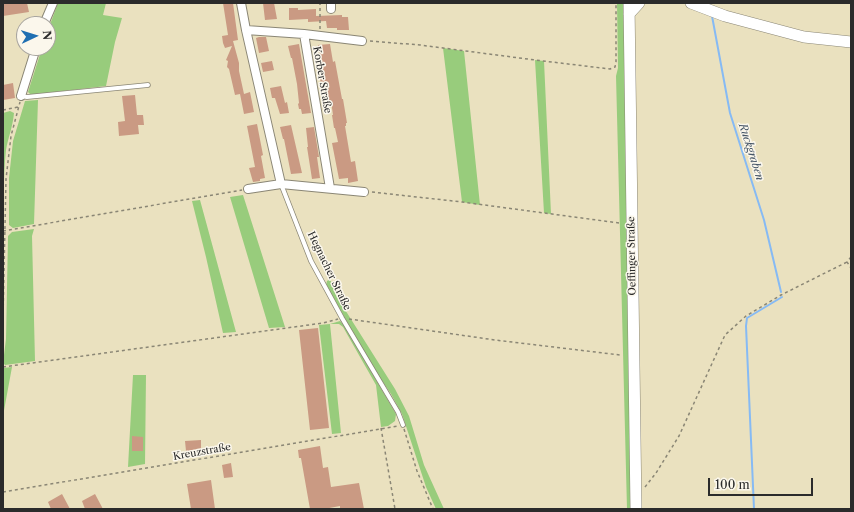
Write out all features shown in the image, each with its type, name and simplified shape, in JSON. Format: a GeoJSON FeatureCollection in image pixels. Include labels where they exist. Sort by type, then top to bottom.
{"type":"FeatureCollection","features":[{"type":"Feature","properties":{"kind":"main road"},"geometry":{"type":"LineString","coordinates":[[629,9],[638,3]]}},
{"type":"Feature","properties":{"kind":"main road"},"geometry":{"type":"LineString","coordinates":[[691,3],[725,16],[804,38],[851,42]]}},
{"type":"Feature","properties":{"kind":"main road","name":"Oeffinger Straße"},"geometry":{"type":"LineString","coordinates":[[629,9],[636,509]]}},
{"type":"Feature","properties":{"kind":"street"},"geometry":{"type":"LineString","coordinates":[[47,16],[53,3]]}},
{"type":"Feature","properties":{"kind":"street","name":"Hegnacher Straße"},"geometry":{"type":"LineString","coordinates":[[241,3],[281,184]]}},
{"type":"Feature","properties":{"kind":"street","name":"Korber Straße"},"geometry":{"type":"LineString","coordinates":[[246,30],[304,34],[330,188]]}},
{"type":"Feature","properties":{"kind":"street"},"geometry":{"type":"LineString","coordinates":[[304,34],[362,41]]}},
{"type":"Feature","properties":{"kind":"street"},"geometry":{"type":"LineString","coordinates":[[21,96],[34,56]]}},
{"type":"Feature","properties":{"kind":"street"},"geometry":{"type":"LineString","coordinates":[[248,189],[281,184],[364,192]]}},
{"type":"Feature","properties":{"kind":"lane"},"geometry":{"type":"LineString","coordinates":[[21,96],[27,97],[148,85]]}},
{"type":"Feature","properties":{"kind":"lane","name":"Hegnacher Straße"},"geometry":{"type":"LineString","coordinates":[[281,184],[311,261],[342,318],[391,399],[403,425]]}},
{"type":"Feature","properties":{"kind":"path"},"geometry":{"type":"LineString","coordinates":[[320,3],[320,36]]}},
{"type":"Feature","properties":{"kind":"path"},"geometry":{"type":"LineString","coordinates":[[362,41],[420,44],[535,60],[610,68],[615,67],[616,62],[616,3]]}},
{"type":"Feature","properties":{"kind":"path"},"geometry":{"type":"LineString","coordinates":[[3,319],[6,179],[11,136],[21,96]]}},
{"type":"Feature","properties":{"kind":"path"},"geometry":{"type":"LineString","coordinates":[[3,110],[18,107]]}},
{"type":"Feature","properties":{"kind":"path"},"geometry":{"type":"LineString","coordinates":[[4,231],[248,189]]}},
{"type":"Feature","properties":{"kind":"path"},"geometry":{"type":"LineString","coordinates":[[364,192],[462,202],[619,223]]}},
{"type":"Feature","properties":{"kind":"path"},"geometry":{"type":"LineString","coordinates":[[636,497],[656,474],[679,436],[725,335],[746,316],[781,295],[847,262],[851,257]]}},
{"type":"Feature","properties":{"kind":"path"},"geometry":{"type":"LineString","coordinates":[[847,262],[851,268]]}},
{"type":"Feature","properties":{"kind":"path"},"geometry":{"type":"LineString","coordinates":[[3,367],[323,323],[342,318],[422,331],[620,355]]}},
{"type":"Feature","properties":{"kind":"path"},"geometry":{"type":"LineString","coordinates":[[403,425],[417,471],[433,509]]}},
{"type":"Feature","properties":{"kind":"path","name":"Kreuzstraße"},"geometry":{"type":"LineString","coordinates":[[3,492],[403,425]]}},
{"type":"Feature","properties":{"kind":"path"},"geometry":{"type":"LineString","coordinates":[[381,428],[395,509]]}},
{"type":"Feature","properties":{"kind":"green space"},"geometry":{"type":"Polygon","coordinates":[[[58,3],[106,3],[103,15],[122,18],[115,42],[106,86],[31,95],[28,92],[39,56],[56,56],[56,16],[53,16],[58,3]]]}},
{"type":"Feature","properties":{"kind":"green space"},"geometry":{"type":"Polygon","coordinates":[[[617,3],[623,3],[624,5],[634,509],[627,509],[616,76],[618,68],[617,3]]]}},
{"type":"Feature","properties":{"kind":"green space"},"geometry":{"type":"Polygon","coordinates":[[[443,48],[464,51],[480,205],[462,202],[443,48]]]}},
{"type":"Feature","properties":{"kind":"green space"},"geometry":{"type":"Polygon","coordinates":[[[535,60],[544,61],[551,214],[544,213],[535,60]]]}},
{"type":"Feature","properties":{"kind":"green space"},"geometry":{"type":"Polygon","coordinates":[[[38,100],[34,224],[13,228],[9,225],[9,178],[13,141],[25,101],[38,100]]]}},
{"type":"Feature","properties":{"kind":"green space"},"geometry":{"type":"Polygon","coordinates":[[[10,111],[14,113],[6,150],[3,235],[3,113],[10,111]]]}},
{"type":"Feature","properties":{"kind":"green space"},"geometry":{"type":"Polygon","coordinates":[[[243,195],[285,327],[269,328],[230,197],[243,195]]]}},
{"type":"Feature","properties":{"kind":"green space"},"geometry":{"type":"Polygon","coordinates":[[[200,200],[236,332],[223,333],[192,201],[200,200]]]}},
{"type":"Feature","properties":{"kind":"green space"},"geometry":{"type":"Polygon","coordinates":[[[34,229],[32,236],[35,361],[5,365],[3,363],[6,339],[8,236],[12,232],[34,229]]]}},
{"type":"Feature","properties":{"kind":"green space"},"geometry":{"type":"Polygon","coordinates":[[[330,279],[337,297],[395,389],[409,416],[424,465],[444,509],[436,509],[426,487],[402,414],[391,394],[374,369],[326,285],[327,281],[330,279]]]}},
{"type":"Feature","properties":{"kind":"green space"},"geometry":{"type":"Polygon","coordinates":[[[340,321],[344,325],[396,414],[395,421],[388,426],[381,427],[376,385],[343,327],[339,324],[330,324],[340,321]]]}},
{"type":"Feature","properties":{"kind":"green space"},"geometry":{"type":"Polygon","coordinates":[[[330,324],[341,433],[332,434],[319,325],[330,324]]]}},
{"type":"Feature","properties":{"kind":"green space"},"geometry":{"type":"Polygon","coordinates":[[[12,367],[3,416],[3,368],[12,367]]]}},
{"type":"Feature","properties":{"kind":"green space"},"geometry":{"type":"Polygon","coordinates":[[[133,375],[146,375],[145,464],[128,467],[133,375]]]}},
{"type":"Feature","properties":{"kind":"building"},"geometry":{"type":"Polygon","coordinates":[[[3,3],[27,3],[29,12],[3,16],[3,3]]]}},
{"type":"Feature","properties":{"kind":"building"},"geometry":{"type":"Polygon","coordinates":[[[223,3],[233,3],[238,40],[233,41],[239,63],[239,71],[244,94],[250,92],[254,112],[244,114],[240,94],[235,95],[229,69],[227,67],[228,61],[226,60],[232,46],[225,48],[223,43],[222,36],[228,35],[223,3]]]}},
{"type":"Feature","properties":{"kind":"building"},"geometry":{"type":"Polygon","coordinates":[[[263,3],[274,3],[277,19],[265,20],[263,3]]]}},
{"type":"Feature","properties":{"kind":"building"},"geometry":{"type":"Polygon","coordinates":[[[289,8],[298,8],[298,10],[316,9],[316,16],[342,15],[342,17],[348,17],[349,30],[327,28],[326,21],[308,22],[308,19],[289,20],[289,8]]]}},
{"type":"Feature","properties":{"kind":"building"},"geometry":{"type":"Polygon","coordinates":[[[266,37],[269,51],[259,53],[256,38],[266,37]]]}},
{"type":"Feature","properties":{"kind":"building"},"geometry":{"type":"Polygon","coordinates":[[[299,44],[311,113],[302,114],[301,109],[299,109],[297,84],[288,46],[299,44]]]}},
{"type":"Feature","properties":{"kind":"building"},"geometry":{"type":"Polygon","coordinates":[[[330,44],[333,62],[335,61],[343,99],[347,123],[345,126],[351,162],[355,161],[358,181],[348,183],[348,178],[339,179],[332,143],[338,142],[334,128],[331,101],[324,102],[316,55],[320,54],[318,45],[330,44]]]}},
{"type":"Feature","properties":{"kind":"building"},"geometry":{"type":"Polygon","coordinates":[[[272,61],[274,70],[263,72],[261,63],[272,61]]]}},
{"type":"Feature","properties":{"kind":"building"},"geometry":{"type":"Polygon","coordinates":[[[13,83],[15,98],[3,100],[3,85],[13,83]]]}},
{"type":"Feature","properties":{"kind":"building"},"geometry":{"type":"Polygon","coordinates":[[[281,86],[285,103],[287,102],[289,113],[280,114],[275,98],[272,98],[270,88],[281,86]]]}},
{"type":"Feature","properties":{"kind":"building"},"geometry":{"type":"Polygon","coordinates":[[[135,95],[137,115],[143,115],[144,125],[138,125],[139,134],[119,136],[118,122],[125,121],[122,96],[135,95]]]}},
{"type":"Feature","properties":{"kind":"building"},"geometry":{"type":"Polygon","coordinates":[[[257,124],[263,155],[261,156],[265,178],[260,179],[260,181],[253,182],[249,168],[255,167],[247,126],[257,124]]]}},
{"type":"Feature","properties":{"kind":"building"},"geometry":{"type":"Polygon","coordinates":[[[291,125],[302,173],[291,174],[280,127],[291,125]]]}},
{"type":"Feature","properties":{"kind":"building"},"geometry":{"type":"Polygon","coordinates":[[[314,127],[319,157],[317,157],[320,178],[312,179],[307,147],[306,128],[314,127]]]}},
{"type":"Feature","properties":{"kind":"building"},"geometry":{"type":"Polygon","coordinates":[[[318,328],[329,428],[310,430],[299,330],[318,328]]]}},
{"type":"Feature","properties":{"kind":"building"},"geometry":{"type":"Polygon","coordinates":[[[132,436],[143,437],[143,451],[132,451],[132,436]]]}},
{"type":"Feature","properties":{"kind":"building"},"geometry":{"type":"Polygon","coordinates":[[[201,440],[201,451],[186,451],[185,441],[201,440]]]}},
{"type":"Feature","properties":{"kind":"building"},"geometry":{"type":"Polygon","coordinates":[[[320,446],[323,468],[328,467],[331,487],[359,483],[364,509],[340,509],[340,506],[324,509],[310,509],[301,458],[299,458],[298,450],[320,446]]]}},
{"type":"Feature","properties":{"kind":"building"},"geometry":{"type":"Polygon","coordinates":[[[231,463],[233,477],[224,478],[222,465],[231,463]]]}},
{"type":"Feature","properties":{"kind":"building"},"geometry":{"type":"Polygon","coordinates":[[[211,480],[215,509],[191,509],[187,484],[211,480]]]}},
{"type":"Feature","properties":{"kind":"building"},"geometry":{"type":"Polygon","coordinates":[[[62,494],[70,509],[51,509],[48,502],[62,494]]]}},
{"type":"Feature","properties":{"kind":"building"},"geometry":{"type":"Polygon","coordinates":[[[95,494],[103,509],[85,509],[82,501],[95,494]]]}},
{"type":"Feature","properties":{"kind":"waterway","name":"Ruckgraben"},"geometry":{"type":"LineString","coordinates":[[712,16],[730,113],[764,220],[781,292]]}},
{"type":"Feature","properties":{"kind":"waterway","name":"Ruckgraben"},"geometry":{"type":"LineString","coordinates":[[754,509],[746,326],[747,318],[782,297]]}}]}
